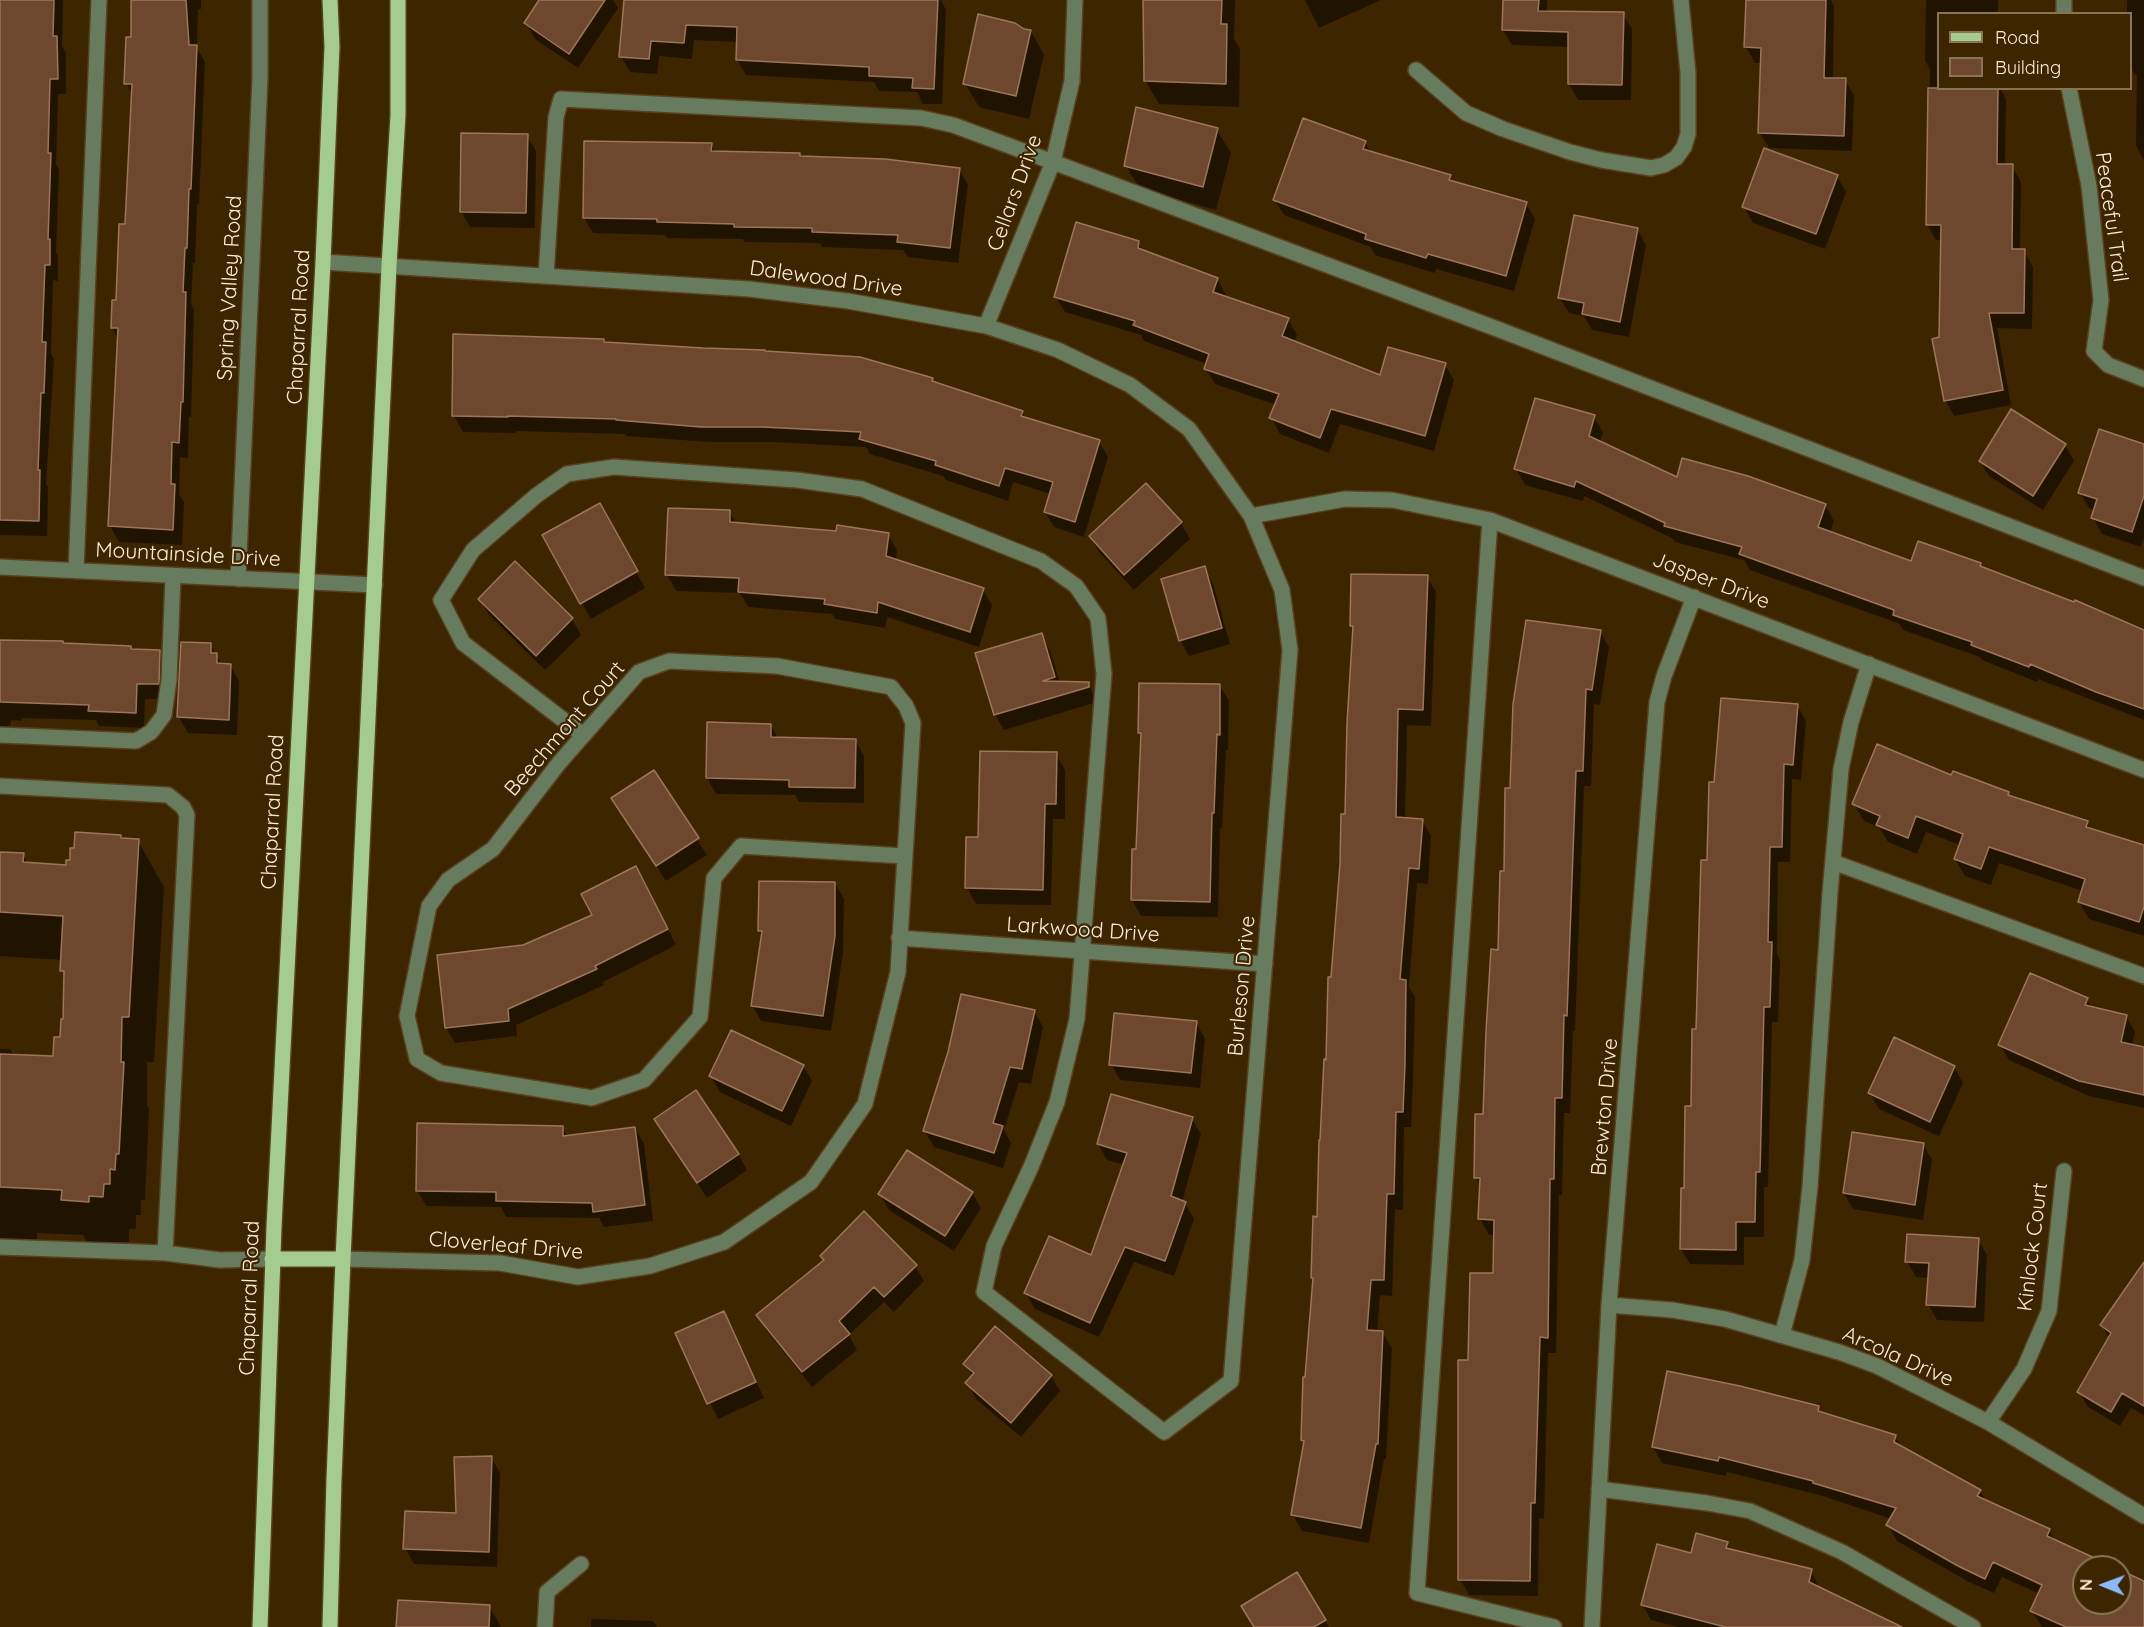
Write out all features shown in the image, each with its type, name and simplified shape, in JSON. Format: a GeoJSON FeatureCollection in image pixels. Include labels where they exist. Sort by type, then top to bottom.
{"type":"FeatureCollection","features":[{"type":"Feature","properties":{"kind":"main road","name":"Chaparral Road"},"geometry":{"type":"LineString","coordinates":[[260,1627],[272,1259],[323,262],[332,47],[330,0]]}},
{"type":"Feature","properties":{"kind":"main road"},"geometry":{"type":"LineString","coordinates":[[330,1627],[343,1259],[398,115],[398,0]]}},
{"type":"Feature","properties":{"kind":"main road"},"geometry":{"type":"LineString","coordinates":[[272,1259],[343,1259]]}},
{"type":"Feature","properties":{"kind":"street"},"geometry":{"type":"LineString","coordinates":[[76,571],[99,0]]}},
{"type":"Feature","properties":{"kind":"street","name":"Spring Valley Road"},"geometry":{"type":"LineString","coordinates":[[238,579],[260,78],[260,0]]}},
{"type":"Feature","properties":{"kind":"street","name":"Cellars Drive"},"geometry":{"type":"LineString","coordinates":[[986,326],[1053,162],[1072,81],[1075,0]]}},
{"type":"Feature","properties":{"kind":"street"},"geometry":{"type":"LineString","coordinates":[[1416,70],[1466,113],[1533,140],[1601,160],[1651,168],[1664,165],[1676,158],[1684,147],[1688,134],[1688,73],[1681,0]]}},
{"type":"Feature","properties":{"kind":"street","name":"Peaceful Trail"},"geometry":{"type":"LineString","coordinates":[[2069,90],[2089,186],[2101,300],[2094,351],[2108,365],[2144,379]]}},
{"type":"Feature","properties":{"kind":"street"},"geometry":{"type":"LineString","coordinates":[[546,276],[556,117],[561,99],[921,118],[953,125],[1053,162],[1510,334],[2144,578]]}},
{"type":"Feature","properties":{"kind":"street","name":"Dalewood Drive"},"geometry":{"type":"LineString","coordinates":[[323,262],[749,289],[848,300],[986,326],[1058,350],[1130,385],[1189,429],[1251,516]]}},
{"type":"Feature","properties":{"kind":"street"},"geometry":{"type":"LineString","coordinates":[[583,735],[463,643],[441,600],[472,550],[537,495],[567,474],[614,467],[797,480],[862,489],[1041,561],[1076,586],[1098,618],[1104,674],[1081,951]]}},
{"type":"Feature","properties":{"kind":"street","name":"Jasper Drive"},"geometry":{"type":"LineString","coordinates":[[1251,516],[1345,499],[1369,499],[1392,500],[1490,520],[2144,770]]}},
{"type":"Feature","properties":{"kind":"street","name":"Burleson Drive"},"geometry":{"type":"LineString","coordinates":[[1081,951],[1077,1019],[1057,1102],[1031,1167],[994,1246],[984,1292],[1164,1432],[1231,1381],[1290,650],[1282,590],[1251,516]]}},
{"type":"Feature","properties":{"kind":"street"},"geometry":{"type":"LineString","coordinates":[[1490,520],[1417,1593],[1554,1627]]}},
{"type":"Feature","properties":{"kind":"street","name":"Mountainside Drive"},"geometry":{"type":"LineString","coordinates":[[0,567],[375,585]]}},
{"type":"Feature","properties":{"kind":"street"},"geometry":{"type":"LineString","coordinates":[[0,735],[136,741],[152,732],[164,715],[169,680],[173,576]]}},
{"type":"Feature","properties":{"kind":"street","name":"Brewton Drive"},"geometry":{"type":"LineString","coordinates":[[1592,1627],[1609,1305],[1657,702],[1664,676],[1694,597]]}},
{"type":"Feature","properties":{"kind":"street","name":"Beechmont Court"},"geometry":{"type":"LineString","coordinates":[[899,938],[913,723],[906,706],[891,687],[777,666],[669,661],[639,672],[559,763],[494,849],[448,880],[429,906],[407,1016],[417,1059],[441,1073],[592,1098],[644,1080],[700,1017],[714,878],[741,846],[904,856]]}},
{"type":"Feature","properties":{"kind":"street"},"geometry":{"type":"LineString","coordinates":[[1782,1335],[1802,1260],[1809,1198],[1841,769],[1851,722],[1869,664]]}},
{"type":"Feature","properties":{"kind":"street"},"geometry":{"type":"LineString","coordinates":[[0,786],[168,795],[183,807],[187,815],[165,1253]]}},
{"type":"Feature","properties":{"kind":"street"},"geometry":{"type":"LineString","coordinates":[[1833,862],[2144,976]]}},
{"type":"Feature","properties":{"kind":"street","name":"Larkwood Drive"},"geometry":{"type":"LineString","coordinates":[[899,938],[1265,964]]}},
{"type":"Feature","properties":{"kind":"street","name":"Cloverleaf Drive"},"geometry":{"type":"LineString","coordinates":[[343,1259],[376,1258],[500,1263],[578,1277],[650,1266],[723,1242],[811,1182],[865,1104],[898,972],[899,938]]}},
{"type":"Feature","properties":{"kind":"street","name":"Kinlock Court"},"geometry":{"type":"LineString","coordinates":[[1988,1422],[2024,1369],[2049,1311],[2064,1171]]}},
{"type":"Feature","properties":{"kind":"street"},"geometry":{"type":"LineString","coordinates":[[0,1247],[165,1253],[220,1260],[272,1259]]}},
{"type":"Feature","properties":{"kind":"street","name":"Arcola Drive"},"geometry":{"type":"LineString","coordinates":[[1609,1305],[1671,1310],[1725,1319],[1839,1352],[1877,1366],[1988,1422],[2144,1516]]}},
{"type":"Feature","properties":{"kind":"street"},"geometry":{"type":"LineString","coordinates":[[1599,1489],[1750,1511],[1842,1552],[1973,1627]]}},
{"type":"Feature","properties":{"kind":"street"},"geometry":{"type":"LineString","coordinates":[[545,1627],[547,1592],[581,1564]]}},
{"type":"Feature","properties":{"kind":"building"},"geometry":{"type":"Polygon","coordinates":[[[0,0],[54,0],[53,36],[57,36],[58,79],[50,79],[48,153],[51,153],[48,239],[50,239],[50,265],[45,265],[42,342],[46,342],[44,393],[41,393],[39,521],[0,520],[0,0]]]}},
{"type":"Feature","properties":{"kind":"building"},"geometry":{"type":"Polygon","coordinates":[[[131,0],[186,0],[189,45],[197,45],[191,189],[189,189],[183,292],[186,292],[183,402],[181,402],[179,443],[172,442],[171,484],[175,484],[173,530],[108,526],[118,328],[111,328],[112,300],[116,300],[119,224],[125,224],[132,84],[124,84],[126,37],[131,37],[131,0]]]}},
{"type":"Feature","properties":{"kind":"building"},"geometry":{"type":"Polygon","coordinates":[[[539,0],[605,0],[569,54],[524,23],[539,0]]]}},
{"type":"Feature","properties":{"kind":"building"},"geometry":{"type":"Polygon","coordinates":[[[624,0],[938,0],[934,89],[912,88],[913,78],[869,76],[869,67],[736,60],[737,27],[686,25],[684,43],[651,41],[649,59],[619,57],[624,0]]]}},
{"type":"Feature","properties":{"kind":"building"},"geometry":{"type":"Polygon","coordinates":[[[1143,0],[1222,0],[1221,24],[1227,24],[1226,84],[1144,81],[1143,0]]]}},
{"type":"Feature","properties":{"kind":"building"},"geometry":{"type":"Polygon","coordinates":[[[1503,0],[1539,0],[1538,11],[1624,12],[1622,85],[1568,84],[1568,32],[1502,30],[1503,0]]]}},
{"type":"Feature","properties":{"kind":"building"},"geometry":{"type":"Polygon","coordinates":[[[1746,0],[1826,0],[1824,78],[1846,78],[1844,136],[1758,133],[1761,48],[1744,47],[1746,0]]]}},
{"type":"Feature","properties":{"kind":"building"},"geometry":{"type":"Polygon","coordinates":[[[978,14],[1015,23],[1024,29],[1031,30],[1016,96],[963,84],[978,14]]]}},
{"type":"Feature","properties":{"kind":"building"},"geometry":{"type":"Polygon","coordinates":[[[1928,88],[1998,90],[1997,164],[2013,164],[2012,249],[2025,249],[2024,313],[1989,313],[2003,390],[1944,401],[1932,339],[1939,337],[1941,225],[1926,225],[1928,88]]]}},
{"type":"Feature","properties":{"kind":"building"},"geometry":{"type":"Polygon","coordinates":[[[1136,107],[1218,128],[1203,187],[1124,166],[1136,107]]]}},
{"type":"Feature","properties":{"kind":"building"},"geometry":{"type":"Polygon","coordinates":[[[1303,118],[1366,141],[1363,149],[1451,175],[1449,180],[1527,202],[1506,276],[1428,254],[1426,258],[1365,239],[1366,234],[1273,200],[1303,118]]]}},
{"type":"Feature","properties":{"kind":"building"},"geometry":{"type":"Polygon","coordinates":[[[461,133],[528,134],[526,213],[460,212],[461,133]]]}},
{"type":"Feature","properties":{"kind":"building"},"geometry":{"type":"Polygon","coordinates":[[[584,141],[712,143],[711,151],[800,153],[800,156],[885,159],[960,168],[950,248],[897,242],[898,235],[812,232],[812,228],[734,227],[734,224],[657,222],[657,219],[583,218],[584,141]]]}},
{"type":"Feature","properties":{"kind":"building"},"geometry":{"type":"Polygon","coordinates":[[[1764,148],[1838,175],[1816,234],[1742,207],[1764,148]]]}},
{"type":"Feature","properties":{"kind":"building"},"geometry":{"type":"Polygon","coordinates":[[[1574,215],[1638,228],[1620,322],[1582,314],[1584,303],[1558,298],[1574,215]]]}},
{"type":"Feature","properties":{"kind":"building"},"geometry":{"type":"Polygon","coordinates":[[[1076,222],[1139,241],[1138,248],[1218,278],[1213,292],[1289,318],[1282,336],[1380,375],[1388,347],[1446,363],[1425,436],[1331,409],[1320,438],[1269,418],[1279,394],[1204,369],[1209,354],[1133,325],[1135,321],[1054,297],[1076,222]]]}},
{"type":"Feature","properties":{"kind":"building"},"geometry":{"type":"Polygon","coordinates":[[[453,334],[604,339],[604,342],[860,357],[933,378],[932,381],[1023,411],[1021,416],[1100,440],[1075,522],[1044,512],[1053,482],[1005,468],[999,486],[935,465],[936,461],[859,439],[861,432],[763,427],[701,427],[616,419],[452,416],[453,334]]]}},
{"type":"Feature","properties":{"kind":"building"},"geometry":{"type":"Polygon","coordinates":[[[1535,398],[1595,415],[1589,436],[1677,477],[1682,458],[1748,476],[1826,504],[1818,527],[1911,561],[1918,541],[1981,563],[1980,566],[2074,602],[2075,600],[2144,630],[2144,709],[2096,692],[2030,664],[2029,667],[1971,645],[1972,642],[1893,615],[1894,610],[1739,554],[1742,547],[1664,526],[1665,523],[1576,481],[1574,487],[1514,469],[1535,398]]]}},
{"type":"Feature","properties":{"kind":"building"},"geometry":{"type":"Polygon","coordinates":[[[2011,409],[2066,444],[2033,496],[1979,461],[2011,409]]]}},
{"type":"Feature","properties":{"kind":"building"},"geometry":{"type":"Polygon","coordinates":[[[2099,429],[2144,444],[2144,496],[2132,532],[2091,518],[2097,499],[2078,493],[2099,429]]]}},
{"type":"Feature","properties":{"kind":"building"},"geometry":{"type":"Polygon","coordinates":[[[1146,483],[1182,522],[1124,575],[1089,536],[1146,483]]]}},
{"type":"Feature","properties":{"kind":"building"},"geometry":{"type":"Polygon","coordinates":[[[600,503],[638,571],[580,604],[542,535],[600,503]]]}},
{"type":"Feature","properties":{"kind":"building"},"geometry":{"type":"Polygon","coordinates":[[[668,508],[730,510],[730,522],[836,531],[837,525],[889,533],[886,556],[984,588],[970,632],[878,602],[877,613],[824,604],[825,599],[738,592],[739,578],[665,575],[668,508]]]}},
{"type":"Feature","properties":{"kind":"building"},"geometry":{"type":"Polygon","coordinates":[[[515,561],[573,618],[536,656],[478,599],[515,561]]]}},
{"type":"Feature","properties":{"kind":"building"},"geometry":{"type":"Polygon","coordinates":[[[1205,566],[1222,628],[1179,641],[1161,579],[1205,566]]]}},
{"type":"Feature","properties":{"kind":"building"},"geometry":{"type":"Polygon","coordinates":[[[1351,574],[1428,575],[1423,710],[1398,709],[1396,817],[1423,819],[1419,869],[1409,868],[1400,979],[1406,980],[1405,1063],[1403,1112],[1396,1112],[1394,1194],[1387,1194],[1384,1280],[1371,1280],[1367,1330],[1383,1331],[1378,1444],[1376,1444],[1361,1528],[1291,1515],[1304,1441],[1301,1440],[1303,1377],[1305,1377],[1313,1278],[1311,1278],[1313,1216],[1317,1217],[1319,1140],[1324,1059],[1326,1060],[1328,977],[1331,977],[1340,864],[1341,814],[1345,814],[1347,723],[1353,626],[1350,626],[1351,574]]]}},
{"type":"Feature","properties":{"kind":"building"},"geometry":{"type":"Polygon","coordinates":[[[1526,620],[1601,630],[1592,690],[1586,689],[1583,771],[1576,771],[1567,1016],[1564,1015],[1562,1098],[1555,1098],[1554,1179],[1550,1179],[1548,1338],[1540,1337],[1535,1503],[1531,1503],[1530,1581],[1458,1580],[1458,1360],[1468,1360],[1470,1273],[1493,1273],[1494,1220],[1478,1219],[1480,1178],[1474,1178],[1475,1114],[1483,1114],[1491,949],[1498,950],[1500,871],[1504,871],[1505,788],[1510,788],[1513,704],[1526,620]]]}},
{"type":"Feature","properties":{"kind":"building"},"geometry":{"type":"Polygon","coordinates":[[[1042,633],[1055,677],[1043,681],[1089,682],[1089,687],[994,715],[975,653],[1042,633]]]}},
{"type":"Feature","properties":{"kind":"building"},"geometry":{"type":"Polygon","coordinates":[[[0,640],[63,641],[63,643],[131,646],[131,649],[160,650],[159,684],[137,684],[136,713],[88,711],[89,705],[0,702],[0,640]]]}},
{"type":"Feature","properties":{"kind":"building"},"geometry":{"type":"Polygon","coordinates":[[[181,642],[211,643],[211,653],[217,653],[217,663],[231,664],[229,720],[177,717],[181,642]]]}},
{"type":"Feature","properties":{"kind":"building"},"geometry":{"type":"Polygon","coordinates":[[[1139,683],[1220,684],[1220,735],[1217,734],[1214,813],[1212,813],[1210,902],[1131,900],[1132,849],[1136,849],[1141,733],[1138,733],[1139,683]]]}},
{"type":"Feature","properties":{"kind":"building"},"geometry":{"type":"Polygon","coordinates":[[[1721,698],[1798,704],[1793,765],[1784,764],[1782,847],[1770,847],[1768,942],[1772,942],[1770,1007],[1764,1007],[1760,1172],[1756,1172],[1755,1222],[1736,1222],[1736,1250],[1680,1249],[1681,1188],[1684,1188],[1685,1106],[1691,1106],[1692,1029],[1696,1029],[1701,860],[1707,860],[1709,782],[1714,782],[1721,698]]]}},
{"type":"Feature","properties":{"kind":"building"},"geometry":{"type":"Polygon","coordinates":[[[707,722],[771,724],[771,737],[856,739],[855,788],[789,787],[789,780],[706,778],[707,722]]]}},
{"type":"Feature","properties":{"kind":"building"},"geometry":{"type":"Polygon","coordinates":[[[1877,744],[1951,775],[1953,771],[2009,792],[2008,795],[2088,821],[2086,827],[2144,845],[2144,907],[2139,922],[2078,902],[2085,879],[1989,847],[1981,869],[1954,859],[1963,834],[1916,816],[1908,838],[1876,825],[1880,816],[1852,804],[1877,744]]]}},
{"type":"Feature","properties":{"kind":"building"},"geometry":{"type":"Polygon","coordinates":[[[980,751],[1057,752],[1056,804],[1045,804],[1043,890],[965,888],[966,837],[978,837],[980,751]]]}},
{"type":"Feature","properties":{"kind":"building"},"geometry":{"type":"Polygon","coordinates":[[[654,770],[699,838],[656,866],[611,798],[654,770]]]}},
{"type":"Feature","properties":{"kind":"building"},"geometry":{"type":"Polygon","coordinates":[[[75,832],[121,835],[121,838],[139,839],[129,1017],[122,1017],[121,1062],[124,1062],[119,1154],[116,1154],[115,1170],[110,1169],[110,1184],[104,1184],[103,1197],[89,1196],[89,1202],[61,1200],[62,1190],[0,1187],[0,1054],[53,1056],[54,1037],[60,1037],[61,1019],[63,1019],[64,971],[60,971],[63,916],[0,912],[0,852],[24,853],[23,862],[66,865],[66,860],[70,860],[70,848],[74,848],[75,832]]]}},
{"type":"Feature","properties":{"kind":"building"},"geometry":{"type":"Polygon","coordinates":[[[636,866],[668,929],[595,966],[597,969],[508,1009],[509,1021],[445,1028],[437,955],[523,945],[592,915],[581,894],[636,866]]]}},
{"type":"Feature","properties":{"kind":"building"},"geometry":{"type":"Polygon","coordinates":[[[759,881],[835,882],[835,936],[823,1016],[751,1006],[762,931],[758,931],[759,881]]]}},
{"type":"Feature","properties":{"kind":"building"},"geometry":{"type":"Polygon","coordinates":[[[2030,973],[2088,998],[2085,1005],[2127,1015],[2121,1042],[2144,1047],[2144,1095],[2079,1081],[1998,1045],[2030,973]]]}},
{"type":"Feature","properties":{"kind":"building"},"geometry":{"type":"Polygon","coordinates":[[[961,994],[1035,1010],[1022,1069],[1010,1067],[993,1123],[1003,1126],[994,1153],[923,1131],[948,1052],[961,994]]]}},
{"type":"Feature","properties":{"kind":"building"},"geometry":{"type":"Polygon","coordinates":[[[1114,1013],[1197,1021],[1191,1073],[1109,1065],[1114,1013]]]}},
{"type":"Feature","properties":{"kind":"building"},"geometry":{"type":"Polygon","coordinates":[[[731,1030],[804,1065],[782,1111],[709,1076],[731,1030]]]}},
{"type":"Feature","properties":{"kind":"building"},"geometry":{"type":"Polygon","coordinates":[[[1894,1037],[1955,1066],[1930,1122],[1868,1093],[1894,1037]]]}},
{"type":"Feature","properties":{"kind":"building"},"geometry":{"type":"Polygon","coordinates":[[[696,1090],[739,1154],[697,1183],[654,1119],[696,1090]]]}},
{"type":"Feature","properties":{"kind":"building"},"geometry":{"type":"Polygon","coordinates":[[[1111,1094],[1193,1117],[1171,1196],[1186,1202],[1165,1261],[1125,1247],[1090,1323],[1024,1293],[1049,1236],[1091,1255],[1127,1153],[1097,1144],[1111,1094]]]}},
{"type":"Feature","properties":{"kind":"building"},"geometry":{"type":"Polygon","coordinates":[[[417,1123],[563,1126],[563,1136],[635,1127],[645,1205],[593,1212],[592,1203],[496,1201],[496,1192],[416,1191],[417,1123]]]}},
{"type":"Feature","properties":{"kind":"building"},"geometry":{"type":"Polygon","coordinates":[[[1852,1132],[1924,1143],[1915,1205],[1843,1193],[1852,1132]]]}},
{"type":"Feature","properties":{"kind":"building"},"geometry":{"type":"Polygon","coordinates":[[[907,1150],[973,1192],[945,1236],[878,1194],[907,1150]]]}},
{"type":"Feature","properties":{"kind":"building"},"geometry":{"type":"Polygon","coordinates":[[[864,1211],[917,1265],[884,1297],[874,1287],[839,1321],[850,1334],[802,1372],[756,1315],[824,1260],[820,1256],[864,1211]]]}},
{"type":"Feature","properties":{"kind":"building"},"geometry":{"type":"Polygon","coordinates":[[[1907,1234],[1979,1238],[1975,1307],[1926,1305],[1929,1263],[1905,1262],[1907,1234]]]}},
{"type":"Feature","properties":{"kind":"building"},"geometry":{"type":"Polygon","coordinates":[[[2144,1262],[2144,1406],[2122,1393],[2111,1412],[2077,1392],[2111,1333],[2100,1325],[2144,1262]]]}},
{"type":"Feature","properties":{"kind":"building"},"geometry":{"type":"Polygon","coordinates":[[[724,1311],[756,1382],[707,1404],[675,1333],[724,1311]]]}},
{"type":"Feature","properties":{"kind":"building"},"geometry":{"type":"Polygon","coordinates":[[[995,1326],[1052,1375],[1011,1423],[965,1383],[974,1373],[963,1364],[995,1326]]]}},
{"type":"Feature","properties":{"kind":"building"},"geometry":{"type":"Polygon","coordinates":[[[1667,1371],[1819,1406],[1818,1411],[1896,1435],[1894,1442],[1981,1490],[1977,1496],[2050,1529],[2047,1536],[2088,1555],[2072,1555],[2072,1615],[2132,1615],[2132,1576],[2144,1581],[2144,1627],[2066,1627],[2030,1611],[2042,1585],[1993,1562],[1985,1579],[1958,1566],[1886,1525],[1896,1508],[1813,1483],[1813,1481],[1719,1457],[1718,1461],[1652,1447],[1667,1371]]]}},
{"type":"Feature","properties":{"kind":"building"},"geometry":{"type":"Polygon","coordinates":[[[492,1456],[489,1552],[403,1549],[405,1511],[456,1513],[454,1457],[492,1456]]]}},
{"type":"Feature","properties":{"kind":"building"},"geometry":{"type":"Polygon","coordinates":[[[1696,1533],[1728,1542],[1726,1548],[1812,1569],[1809,1582],[1902,1627],[1725,1627],[1641,1605],[1657,1544],[1691,1553],[1696,1533]]]}},
{"type":"Feature","properties":{"kind":"building"},"geometry":{"type":"Polygon","coordinates":[[[1297,1572],[1326,1620],[1314,1627],[1254,1627],[1241,1606],[1297,1572]]]}},
{"type":"Feature","properties":{"kind":"building"},"geometry":{"type":"Polygon","coordinates":[[[398,1600],[490,1605],[489,1627],[396,1627],[398,1600]]]}}]}
